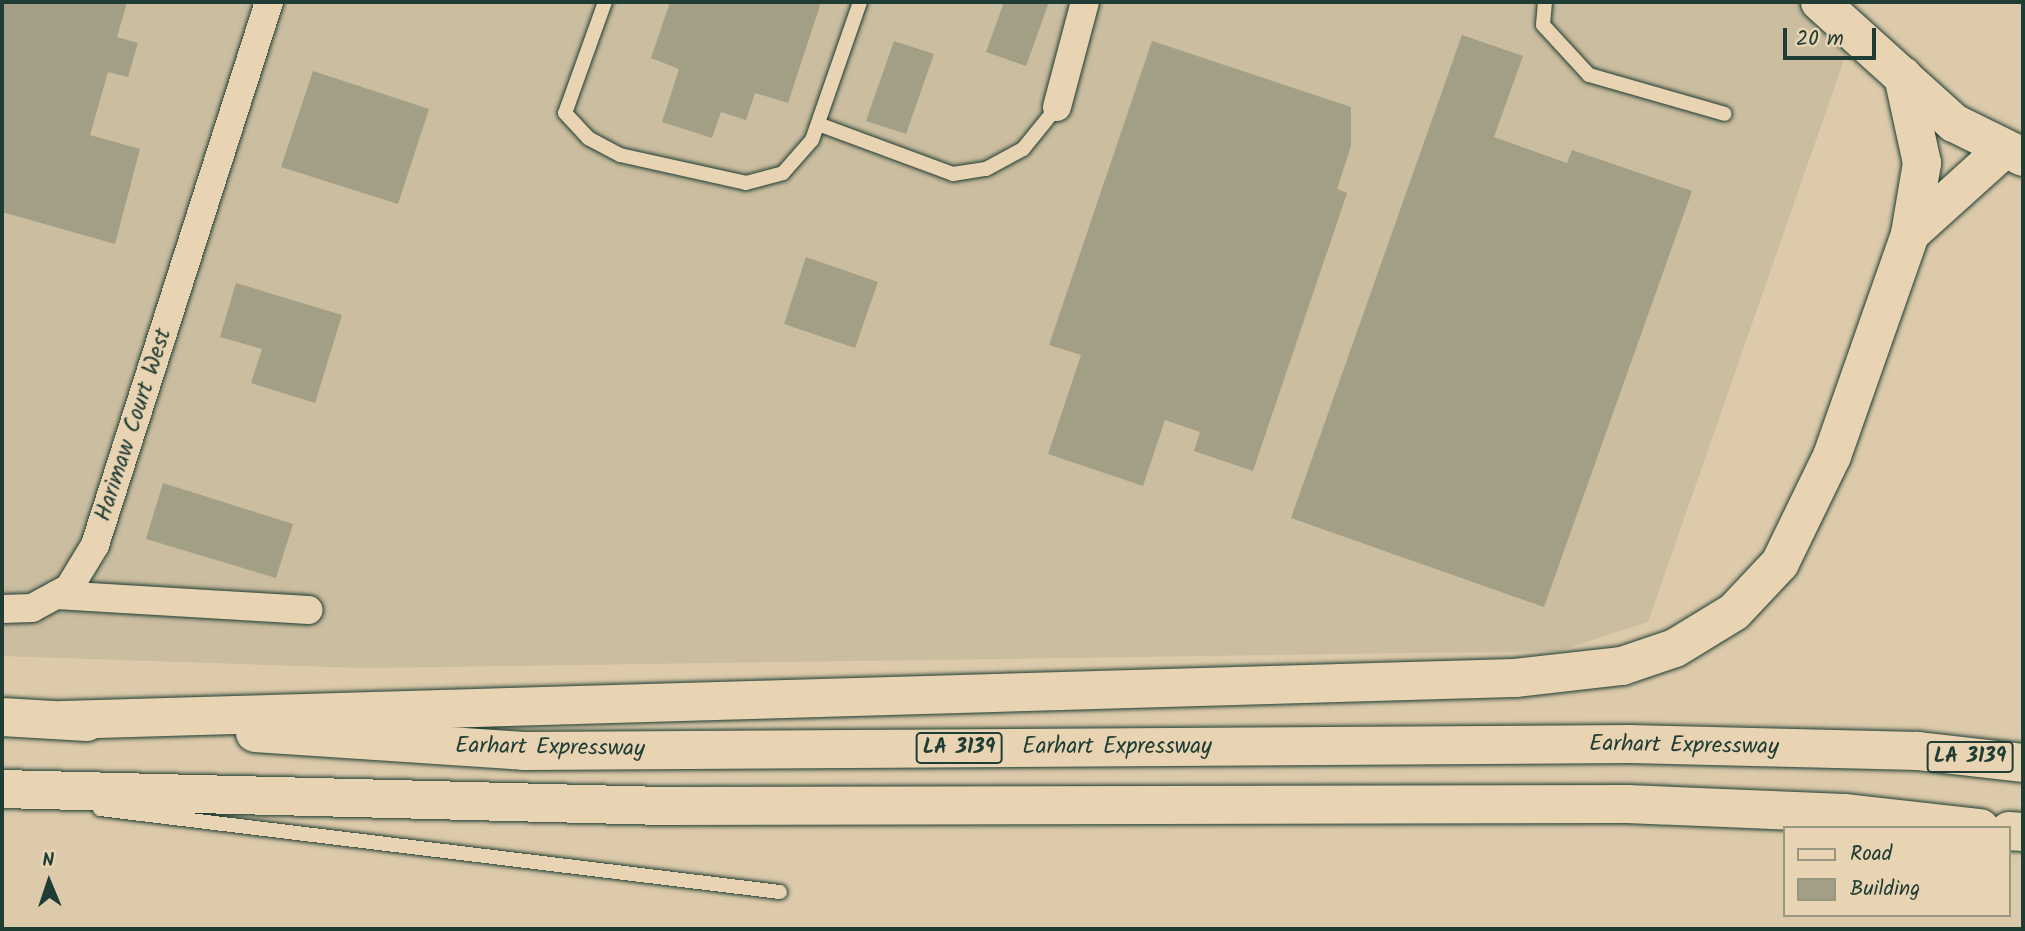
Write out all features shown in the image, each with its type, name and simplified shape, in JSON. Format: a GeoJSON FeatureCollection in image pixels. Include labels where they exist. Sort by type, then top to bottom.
{"type":"FeatureCollection","features":[{"type":"Feature","properties":{"kind":"main road"},"geometry":{"type":"LineString","coordinates":[[1820,2],[1954,123],[2013,154],[1910,234]]}},
{"type":"Feature","properties":{"kind":"main road"},"geometry":{"type":"LineString","coordinates":[[63,720],[1515,678],[1622,666],[1675,648],[1734,612],[1780,563],[1832,456],[1910,234],[1922,163],[1903,76]]}},
{"type":"Feature","properties":{"kind":"main road","name":"Earhart Expressway"},"geometry":{"type":"LineString","coordinates":[[2,717],[523,751],[1616,744],[1917,751],[2023,763]]}},
{"type":"Feature","properties":{"kind":"main road"},"geometry":{"type":"LineString","coordinates":[[2,789],[664,806],[1627,804],[1844,813],[1962,826]]}},
{"type":"Feature","properties":{"kind":"street","name":"Harimaw Court West"},"geometry":{"type":"LineString","coordinates":[[56,595],[69,588],[95,545],[269,2]]}},
{"type":"Feature","properties":{"kind":"street"},"geometry":{"type":"LineString","coordinates":[[1057,107],[1084,2]]}},
{"type":"Feature","properties":{"kind":"street"},"geometry":{"type":"LineString","coordinates":[[2,609],[32,608],[56,595],[309,610]]}},
{"type":"Feature","properties":{"kind":"lane"},"geometry":{"type":"LineString","coordinates":[[605,2],[565,113],[588,138],[620,155],[746,183],[783,173],[818,124],[860,2]]}},
{"type":"Feature","properties":{"kind":"lane"},"geometry":{"type":"LineString","coordinates":[[1545,2],[1543,25],[1590,75],[1725,114]]}},
{"type":"Feature","properties":{"kind":"lane"},"geometry":{"type":"LineString","coordinates":[[818,124],[953,174],[986,169],[1023,149],[1057,107]]}},
{"type":"Feature","properties":{"kind":"lane"},"geometry":{"type":"LineString","coordinates":[[2,797],[780,892]]}},
{"type":"Feature","properties":{"kind":"shaded area"},"geometry":{"type":"Polygon","coordinates":[[[2,2],[1844,2],[1860,14],[1648,622],[1558,651],[363,668],[2,656],[2,2]]]}},
{"type":"Feature","properties":{"kind":"building"},"geometry":{"type":"Polygon","coordinates":[[[2,2],[127,2],[117,37],[138,43],[128,77],[108,72],[90,135],[140,149],[115,244],[2,212],[2,2]]]}},
{"type":"Feature","properties":{"kind":"building"},"geometry":{"type":"Polygon","coordinates":[[[670,2],[821,2],[788,103],[755,93],[746,120],[721,112],[712,138],[662,122],[679,69],[651,58],[670,2]]]}},
{"type":"Feature","properties":{"kind":"building"},"geometry":{"type":"Polygon","coordinates":[[[1004,2],[1049,2],[1026,66],[986,52],[1004,2]]]}},
{"type":"Feature","properties":{"kind":"building"},"geometry":{"type":"Polygon","coordinates":[[[1462,35],[1523,56],[1494,137],[1567,163],[1572,150],[1692,191],[1544,607],[1291,518],[1462,35]]]}},
{"type":"Feature","properties":{"kind":"building"},"geometry":{"type":"Polygon","coordinates":[[[894,41],[934,54],[906,134],[866,121],[894,41]]]}},
{"type":"Feature","properties":{"kind":"building"},"geometry":{"type":"Polygon","coordinates":[[[1152,41],[1351,107],[1351,146],[1337,189],[1347,193],[1253,471],[1194,451],[1200,432],[1165,420],[1143,486],[1048,454],[1081,355],[1049,345],[1152,41]]]}},
{"type":"Feature","properties":{"kind":"building"},"geometry":{"type":"Polygon","coordinates":[[[313,71],[429,109],[398,204],[281,167],[313,71]]]}},
{"type":"Feature","properties":{"kind":"building"},"geometry":{"type":"Polygon","coordinates":[[[806,257],[878,282],[855,348],[784,324],[806,257]]]}},
{"type":"Feature","properties":{"kind":"building"},"geometry":{"type":"Polygon","coordinates":[[[236,283],[342,315],[315,403],[251,383],[262,349],[220,337],[236,283]]]}},
{"type":"Feature","properties":{"kind":"building"},"geometry":{"type":"Polygon","coordinates":[[[163,483],[293,524],[276,578],[146,539],[163,483]]]}}]}
